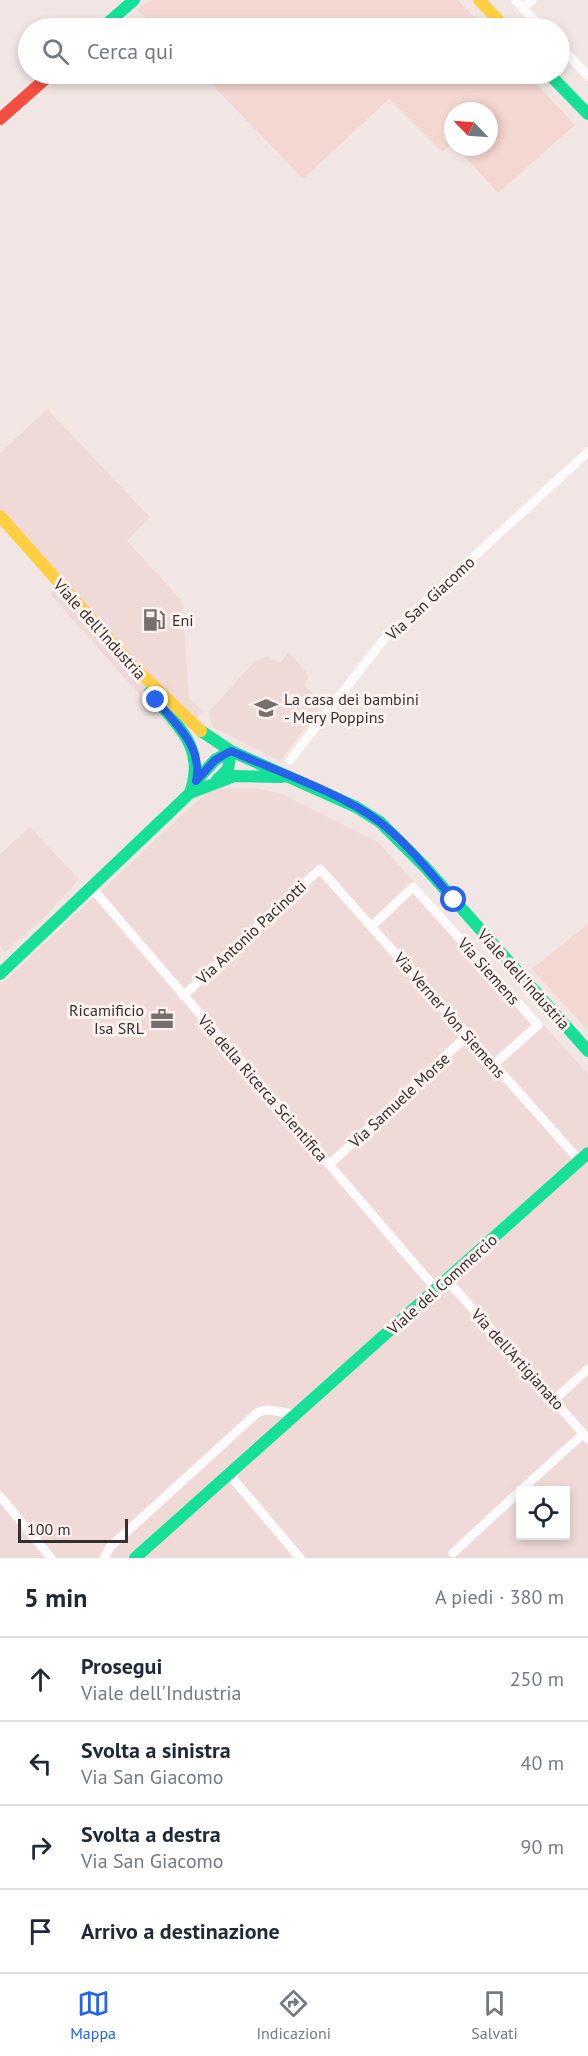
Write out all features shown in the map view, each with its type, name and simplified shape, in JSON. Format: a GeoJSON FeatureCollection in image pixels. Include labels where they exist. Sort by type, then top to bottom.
{"type":"FeatureCollection","features":[{"type":"Feature","properties":{"kind":"street"},"geometry":{"type":"LineString","coordinates":[[113,18],[134,0]]}},
{"type":"Feature","properties":{"kind":"street"},"geometry":{"type":"LineString","coordinates":[[479,0],[496,18]]}},
{"type":"Feature","properties":{"kind":"street"},"geometry":{"type":"LineString","coordinates":[[490,0],[507,18]]}},
{"type":"Feature","properties":{"kind":"street"},"geometry":{"type":"LineString","coordinates":[[515,0],[532,18]]}},
{"type":"Feature","properties":{"kind":"street"},"geometry":{"type":"LineString","coordinates":[[523,8],[532,0]]}},
{"type":"Feature","properties":{"kind":"street"},"geometry":{"type":"LineString","coordinates":[[570,57],[588,76]]}},
{"type":"Feature","properties":{"kind":"street"},"geometry":{"type":"LineString","coordinates":[[0,119],[40,84]]}},
{"type":"Feature","properties":{"kind":"street"},"geometry":{"type":"LineString","coordinates":[[559,84],[588,114]]}},
{"type":"Feature","properties":{"kind":"street"},"geometry":{"type":"LineString","coordinates":[[570,84],[588,103]]}},
{"type":"Feature","properties":{"kind":"street","name":"Via San Giacomo"},"geometry":{"type":"LineString","coordinates":[[290,760],[384,639],[588,452]]}},
{"type":"Feature","properties":{"kind":"street","name":"Viale dell'Industria"},"geometry":{"type":"LineString","coordinates":[[0,516],[133,666],[184,716],[231,751],[356,807],[380,822],[425,867],[588,1051]]}},
{"type":"Feature","properties":{"kind":"street"},"geometry":{"type":"LineString","coordinates":[[133,666],[194,749],[198,762],[196,781]]}},
{"type":"Feature","properties":{"kind":"street"},"geometry":{"type":"LineString","coordinates":[[216,781],[228,769],[231,751]]}},
{"type":"Feature","properties":{"kind":"street"},"geometry":{"type":"LineString","coordinates":[[190,793],[196,781],[215,760],[231,751]]}},
{"type":"Feature","properties":{"kind":"street"},"geometry":{"type":"LineString","coordinates":[[0,974],[190,793],[216,781],[235,776],[291,778]]}},
{"type":"Feature","properties":{"kind":"street","name":"Via Verner Von Siemens"},"geometry":{"type":"LineString","coordinates":[[320,869],[469,1034],[493,1065],[586,1155]]}},
{"type":"Feature","properties":{"kind":"street","name":"Via Antonio Pacinotti"},"geometry":{"type":"LineString","coordinates":[[183,996],[320,869]]}},
{"type":"Feature","properties":{"kind":"street","name":"Via della Ricerca Scientifica"},"geometry":{"type":"LineString","coordinates":[[91,887],[436,1289]]}},
{"type":"Feature","properties":{"kind":"street","name":"Via Siemens"},"geometry":{"type":"LineString","coordinates":[[372,926],[413,888],[538,1025],[493,1065]]}},
{"type":"Feature","properties":{"kind":"street","name":"Via Samuele Morse"},"geometry":{"type":"LineString","coordinates":[[329,1165],[469,1034]]}},
{"type":"Feature","properties":{"kind":"street","name":"Viale del Commercio"},"geometry":{"type":"LineString","coordinates":[[135,1558],[586,1155]]}},
{"type":"Feature","properties":{"kind":"street","name":"Via dell'Artigianato"},"geometry":{"type":"LineString","coordinates":[[447,1280],[555,1399],[586,1437]]}},
{"type":"Feature","properties":{"kind":"street"},"geometry":{"type":"LineString","coordinates":[[555,1399],[588,1370]]}},
{"type":"Feature","properties":{"kind":"street"},"geometry":{"type":"LineString","coordinates":[[104,1558],[110,1547],[258,1412],[268,1410],[295,1414]]}},
{"type":"Feature","properties":{"kind":"street"},"geometry":{"type":"LineString","coordinates":[[527,1486],[586,1437]]}},
{"type":"Feature","properties":{"kind":"street"},"geometry":{"type":"LineString","coordinates":[[229,1474],[300,1558]]}},
{"type":"Feature","properties":{"kind":"street"},"geometry":{"type":"LineString","coordinates":[[0,1496],[51,1558]]}},
{"type":"Feature","properties":{"kind":"street"},"geometry":{"type":"LineString","coordinates":[[453,1553],[516,1496]]}},
{"type":"Feature","properties":{"kind":"shaded area"},"geometry":{"type":"Polygon","coordinates":[[[151,0],[458,0],[475,18],[146,18],[136,9],[151,0]]]}},
{"type":"Feature","properties":{"kind":"shaded area"},"geometry":{"type":"Polygon","coordinates":[[[212,84],[536,84],[575,125],[498,193],[464,156],[498,156],[498,102],[444,102],[444,151],[442,152],[389,99],[303,179],[212,84]]]}},
{"type":"Feature","properties":{"kind":"shaded area"},"geometry":{"type":"Polygon","coordinates":[[[47,409],[150,517],[127,541],[182,601],[189,698],[203,711],[177,737],[50,594],[58,586],[0,522],[0,453],[47,409]]]}},
{"type":"Feature","properties":{"kind":"shaded area","name":"La casa dei bambini - Mery Poppins"},"geometry":{"type":"Polygon","coordinates":[[[289,652],[309,676],[305,685],[323,704],[280,761],[213,727],[208,712],[257,659],[268,657],[280,663],[289,652]]]}},
{"type":"Feature","properties":{"kind":"shaded area"},"geometry":{"type":"Polygon","coordinates":[[[225,788],[259,788],[282,794],[378,842],[588,1074],[588,1558],[0,1558],[0,985],[195,803],[210,792],[225,788]]]}},
{"type":"Feature","properties":{"kind":"shaded area"},"geometry":{"type":"Polygon","coordinates":[[[30,827],[79,879],[47,915],[5,952],[0,947],[0,854],[30,827]]]}},
{"type":"Feature","properties":{"kind":"shaded area"},"geometry":{"type":"Polygon","coordinates":[[[588,924],[588,1031],[532,969],[588,924]]]}},
{"type":"Feature","properties":{"kind":"traffic: fast"},"geometry":{"type":"LineString","coordinates":[[113,18],[134,0]]}},
{"type":"Feature","properties":{"kind":"traffic: fast"},"geometry":{"type":"LineString","coordinates":[[559,84],[588,114]]}},
{"type":"Feature","properties":{"kind":"traffic: fast"},"geometry":{"type":"LineString","coordinates":[[0,974],[190,793],[195,762],[192,749],[179,727],[150,692]]}},
{"type":"Feature","properties":{"kind":"traffic: fast"},"geometry":{"type":"LineString","coordinates":[[201,731],[231,751],[356,807],[380,822],[425,867],[588,1051]]}},
{"type":"Feature","properties":{"kind":"traffic: fast"},"geometry":{"type":"LineString","coordinates":[[197,780],[215,760],[231,751],[228,769],[217,780]]}},
{"type":"Feature","properties":{"kind":"traffic: fast"},"geometry":{"type":"LineString","coordinates":[[190,793],[235,776],[282,777]]}},
{"type":"Feature","properties":{"kind":"traffic: fast"},"geometry":{"type":"LineString","coordinates":[[135,1558],[588,1153]]}},
{"type":"Feature","properties":{"kind":"traffic: slow"},"geometry":{"type":"LineString","coordinates":[[479,0],[496,18]]}},
{"type":"Feature","properties":{"kind":"traffic: slow"},"geometry":{"type":"LineString","coordinates":[[0,516],[133,666],[201,731]]}},
{"type":"Feature","properties":{"kind":"traffic: jam"},"geometry":{"type":"LineString","coordinates":[[0,119],[40,84]]}},
{"type":"Feature","properties":{"kind":"place","name":"Eni"},"geometry":{"type":"Point","coordinates":[154,620]}},
{"type":"Feature","properties":{"kind":"place","name":"La casa dei bambini - Mery Poppins"},"geometry":{"type":"Point","coordinates":[266,708]}},
{"type":"Feature","properties":{"kind":"place","name":"Ricamificio Isa SRL"},"geometry":{"type":"Point","coordinates":[162,1019]}},
{"type":"Feature","properties":{"kind":"route"},"geometry":{"type":"LineString","coordinates":[[156,700],[187,737],[194,749],[198,762],[196,781],[215,760],[231,751],[356,807],[380,822],[399,840],[454,900]]}}]}
